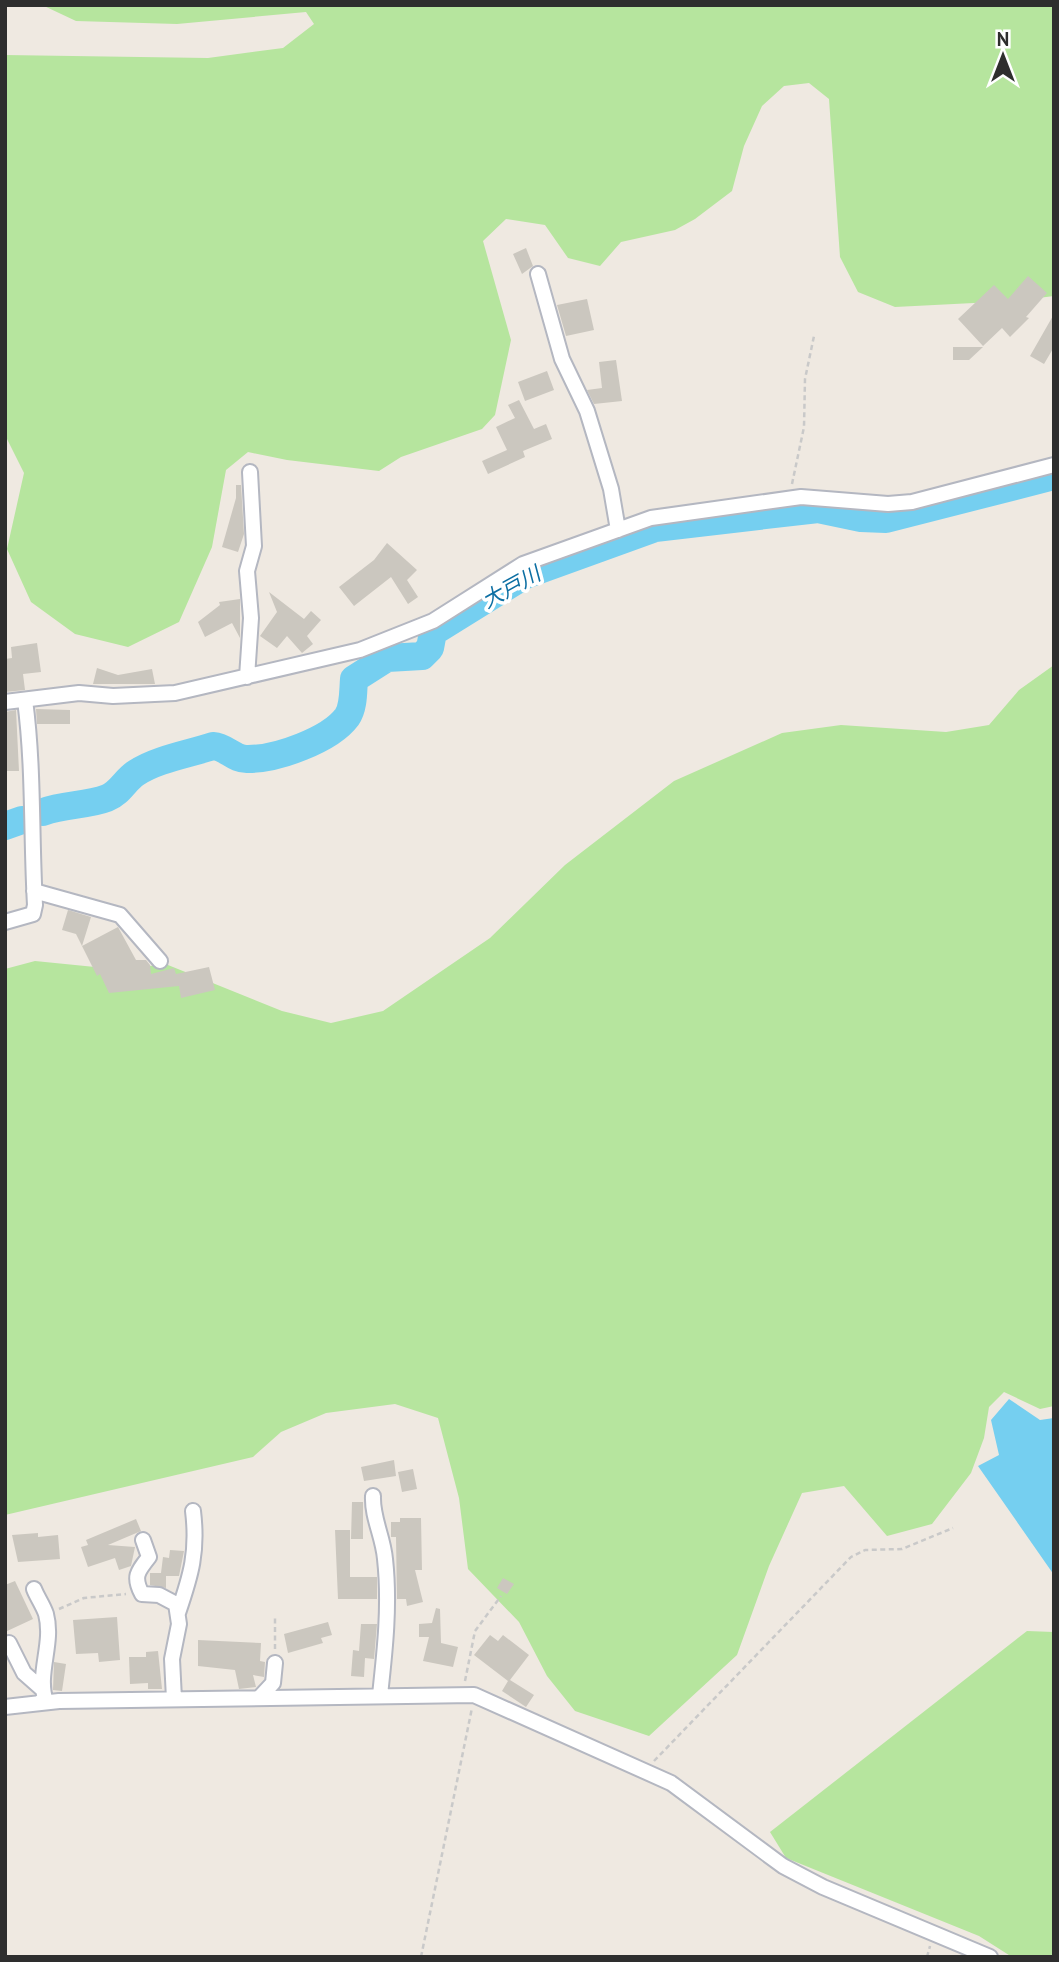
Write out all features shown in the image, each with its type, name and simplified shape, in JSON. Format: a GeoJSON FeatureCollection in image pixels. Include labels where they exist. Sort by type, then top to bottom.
{"type":"FeatureCollection","features":[{"type":"Feature","properties":{"kind":"street"},"geometry":{"type":"LineString","coordinates":[[538,274],[562,359],[587,411],[611,489],[618,530]]}},
{"type":"Feature","properties":{"kind":"street"},"geometry":{"type":"LineString","coordinates":[[5,702],[79,693],[113,696],[175,693],[360,650],[433,621],[523,564],[651,518],[801,497],[888,504],[912,502],[1054,465]]}},
{"type":"Feature","properties":{"kind":"street"},"geometry":{"type":"LineString","coordinates":[[247,677],[251,618],[247,571],[254,546],[250,472]]}},
{"type":"Feature","properties":{"kind":"street"},"geometry":{"type":"LineString","coordinates":[[5,922],[33,914],[33,763],[25,700]]}},
{"type":"Feature","properties":{"kind":"street"},"geometry":{"type":"LineString","coordinates":[[34,891],[120,915],[160,961]]}},
{"type":"Feature","properties":{"kind":"street"},"geometry":{"type":"LineString","coordinates":[[373,1496],[372,1514],[382,1534],[386,1560],[387,1629],[380,1695]]}},
{"type":"Feature","properties":{"kind":"street"},"geometry":{"type":"LineString","coordinates":[[177,1614],[193,1572],[196,1536],[193,1511]]}},
{"type":"Feature","properties":{"kind":"street"},"geometry":{"type":"LineString","coordinates":[[143,1540],[149,1557],[137,1572],[135,1581],[142,1594],[159,1595],[176,1604],[179,1624],[172,1659],[174,1699]]}},
{"type":"Feature","properties":{"kind":"street"},"geometry":{"type":"LineString","coordinates":[[34,1588],[46,1615],[47,1648],[41,1688],[46,1702]]}},
{"type":"Feature","properties":{"kind":"street"},"geometry":{"type":"LineString","coordinates":[[9,1643],[24,1673],[41,1688]]}},
{"type":"Feature","properties":{"kind":"street"},"geometry":{"type":"LineString","coordinates":[[260,1697],[273,1683],[275,1663]]}},
{"type":"Feature","properties":{"kind":"street"},"geometry":{"type":"LineString","coordinates":[[5,1702],[469,1695],[671,1783],[783,1866],[823,1887],[990,1957]]}},
{"type":"Feature","properties":{"kind":"street"},"geometry":{"type":"LineString","coordinates":[[5,1707],[46,1702]]}},
{"type":"Feature","properties":{"kind":"path"},"geometry":{"type":"LineString","coordinates":[[784,499],[795,479],[804,427],[805,379],[814,336]]}},
{"type":"Feature","properties":{"kind":"path"},"geometry":{"type":"LineString","coordinates":[[644,1771],[726,1690],[781,1626],[851,1557],[865,1550],[902,1549],[953,1528]]}},
{"type":"Feature","properties":{"kind":"path"},"geometry":{"type":"LineString","coordinates":[[46,1615],[84,1598],[142,1594]]}},
{"type":"Feature","properties":{"kind":"path"},"geometry":{"type":"LineString","coordinates":[[421,1957],[469,1695],[467,1662],[475,1631],[501,1596]]}},
{"type":"Feature","properties":{"kind":"path"},"geometry":{"type":"LineString","coordinates":[[275,1617],[275,1663]]}},
{"type":"Feature","properties":{"kind":"green space"},"geometry":{"type":"Polygon","coordinates":[[[42,5],[1054,5],[1054,296],[1013,301],[895,307],[858,292],[840,257],[829,99],[809,83],[784,86],[762,106],[744,146],[732,191],[695,219],[675,230],[621,242],[600,266],[568,258],[545,225],[506,219],[483,241],[511,340],[495,415],[482,429],[401,457],[379,471],[287,460],[248,452],[226,470],[212,547],[179,622],[128,647],[75,634],[31,602],[7,549],[24,473],[5,435],[5,55],[208,58],[283,48],[314,24],[306,12],[177,24],[76,21],[42,5]]]}},
{"type":"Feature","properties":{"kind":"green space"},"geometry":{"type":"Polygon","coordinates":[[[1054,665],[1054,1406],[1040,1409],[1004,1392],[989,1407],[984,1438],[971,1473],[932,1524],[887,1536],[844,1486],[802,1493],[769,1566],[737,1655],[649,1736],[575,1711],[547,1676],[519,1622],[468,1569],[459,1498],[438,1418],[395,1404],[326,1413],[281,1432],[253,1457],[5,1515],[5,969],[35,961],[105,968],[168,965],[282,1011],[331,1023],[383,1011],[490,938],[565,865],[674,781],[782,733],[841,725],[946,732],[989,725],[1019,690],[1054,665]]]}},
{"type":"Feature","properties":{"kind":"green space"},"geometry":{"type":"Polygon","coordinates":[[[1027,1631],[1054,1632],[1054,1957],[1012,1957],[979,1936],[786,1858],[770,1832],[1027,1631]]]}},
{"type":"Feature","properties":{"kind":"water"},"geometry":{"type":"Polygon","coordinates":[[[1009,1399],[1040,1420],[1054,1418],[1054,1575],[978,1466],[999,1455],[991,1420],[1009,1399]]]}},
{"type":"Feature","properties":{"kind":"building"},"geometry":{"type":"Polygon","coordinates":[[[526,248],[533,266],[522,274],[513,254],[526,248]]]}},
{"type":"Feature","properties":{"kind":"building"},"geometry":{"type":"Polygon","coordinates":[[[1028,276],[1047,293],[1026,317],[1029,318],[1010,337],[1002,328],[983,346],[958,319],[994,285],[1008,299],[1028,276]]]}},
{"type":"Feature","properties":{"kind":"building"},"geometry":{"type":"Polygon","coordinates":[[[587,299],[594,330],[566,336],[557,305],[587,299]]]}},
{"type":"Feature","properties":{"kind":"building"},"geometry":{"type":"Polygon","coordinates":[[[1054,314],[1054,347],[1044,364],[1030,356],[1054,314]]]}},
{"type":"Feature","properties":{"kind":"building"},"geometry":{"type":"Polygon","coordinates":[[[953,347],[983,347],[969,360],[953,360],[953,347]]]}},
{"type":"Feature","properties":{"kind":"building"},"geometry":{"type":"Polygon","coordinates":[[[616,360],[622,401],[594,404],[587,390],[602,388],[599,362],[616,360]]]}},
{"type":"Feature","properties":{"kind":"building"},"geometry":{"type":"Polygon","coordinates":[[[547,371],[554,390],[525,401],[518,382],[547,371]]]}},
{"type":"Feature","properties":{"kind":"building"},"geometry":{"type":"Polygon","coordinates":[[[519,400],[534,429],[546,424],[552,439],[523,451],[525,457],[488,474],[482,461],[507,450],[496,427],[515,418],[508,405],[519,400]]]}},
{"type":"Feature","properties":{"kind":"building"},"geometry":{"type":"Polygon","coordinates":[[[236,485],[241,485],[244,534],[238,552],[222,547],[236,498],[236,485]]]}},
{"type":"Feature","properties":{"kind":"building"},"geometry":{"type":"Polygon","coordinates":[[[387,543],[417,570],[407,580],[418,597],[408,604],[391,577],[354,606],[339,587],[374,560],[387,543]]]}},
{"type":"Feature","properties":{"kind":"building"},"geometry":{"type":"Polygon","coordinates":[[[269,592],[304,619],[311,611],[321,620],[307,636],[313,644],[302,653],[287,636],[277,648],[260,636],[277,612],[269,592]]]}},
{"type":"Feature","properties":{"kind":"building"},"geometry":{"type":"Polygon","coordinates":[[[240,599],[240,638],[232,623],[205,637],[198,622],[220,605],[219,602],[240,599]]]}},
{"type":"Feature","properties":{"kind":"building"},"geometry":{"type":"Polygon","coordinates":[[[37,643],[41,672],[23,674],[25,690],[5,692],[5,659],[12,658],[11,647],[37,643]]]}},
{"type":"Feature","properties":{"kind":"building"},"geometry":{"type":"Polygon","coordinates":[[[97,668],[118,675],[152,669],[155,684],[93,684],[97,668]]]}},
{"type":"Feature","properties":{"kind":"building"},"geometry":{"type":"Polygon","coordinates":[[[36,709],[70,710],[70,724],[37,724],[36,709]]]}},
{"type":"Feature","properties":{"kind":"building"},"geometry":{"type":"Polygon","coordinates":[[[16,710],[19,771],[5,771],[5,712],[16,710]]]}},
{"type":"Feature","properties":{"kind":"building"},"geometry":{"type":"Polygon","coordinates":[[[68,910],[91,917],[82,946],[76,934],[62,930],[68,910]]]}},
{"type":"Feature","properties":{"kind":"building"},"geometry":{"type":"Polygon","coordinates":[[[118,927],[136,960],[146,960],[150,965],[151,974],[174,968],[176,974],[209,967],[215,990],[181,998],[179,986],[109,993],[82,946],[118,927]]]}},
{"type":"Feature","properties":{"kind":"building"},"geometry":{"type":"Polygon","coordinates":[[[394,1460],[396,1476],[364,1481],[361,1467],[394,1460]]]}},
{"type":"Feature","properties":{"kind":"building"},"geometry":{"type":"Polygon","coordinates":[[[413,1469],[417,1489],[402,1492],[398,1472],[413,1469]]]}},
{"type":"Feature","properties":{"kind":"building"},"geometry":{"type":"Polygon","coordinates":[[[352,1502],[363,1502],[363,1539],[351,1539],[352,1502]]]}},
{"type":"Feature","properties":{"kind":"building"},"geometry":{"type":"Polygon","coordinates":[[[400,1518],[421,1518],[422,1570],[415,1570],[423,1602],[407,1606],[406,1599],[397,1599],[396,1537],[391,1537],[391,1522],[400,1522],[400,1518]]]}},
{"type":"Feature","properties":{"kind":"building"},"geometry":{"type":"Polygon","coordinates":[[[136,1519],[141,1531],[108,1545],[135,1547],[131,1566],[119,1570],[115,1558],[88,1567],[81,1547],[88,1545],[86,1540],[136,1519]]]}},
{"type":"Feature","properties":{"kind":"building"},"geometry":{"type":"Polygon","coordinates":[[[335,1530],[350,1530],[350,1577],[377,1577],[377,1599],[338,1599],[335,1530]]]}},
{"type":"Feature","properties":{"kind":"building"},"geometry":{"type":"Polygon","coordinates":[[[38,1533],[38,1537],[58,1535],[60,1559],[18,1562],[12,1535],[38,1533]]]}},
{"type":"Feature","properties":{"kind":"building"},"geometry":{"type":"Polygon","coordinates":[[[170,1550],[184,1551],[179,1576],[166,1576],[166,1588],[150,1585],[150,1573],[161,1573],[163,1557],[169,1558],[170,1550]]]}},
{"type":"Feature","properties":{"kind":"building"},"geometry":{"type":"Polygon","coordinates":[[[503,1578],[514,1584],[507,1594],[497,1588],[503,1578]]]}},
{"type":"Feature","properties":{"kind":"building"},"geometry":{"type":"Polygon","coordinates":[[[15,1581],[33,1619],[5,1632],[5,1585],[15,1581]]]}},
{"type":"Feature","properties":{"kind":"building"},"geometry":{"type":"Polygon","coordinates":[[[436,1608],[440,1609],[441,1643],[458,1647],[453,1667],[423,1661],[429,1637],[419,1637],[419,1624],[432,1623],[436,1608]]]}},
{"type":"Feature","properties":{"kind":"building"},"geometry":{"type":"Polygon","coordinates":[[[117,1617],[120,1660],[99,1662],[98,1653],[76,1654],[73,1620],[117,1617]]]}},
{"type":"Feature","properties":{"kind":"building"},"geometry":{"type":"Polygon","coordinates":[[[328,1622],[332,1635],[321,1638],[323,1643],[288,1653],[284,1634],[328,1622]]]}},
{"type":"Feature","properties":{"kind":"building"},"geometry":{"type":"Polygon","coordinates":[[[361,1624],[377,1624],[374,1659],[365,1658],[364,1677],[351,1676],[353,1650],[359,1651],[361,1624]]]}},
{"type":"Feature","properties":{"kind":"building"},"geometry":{"type":"Polygon","coordinates":[[[490,1635],[498,1641],[503,1635],[529,1655],[510,1680],[534,1695],[526,1707],[502,1691],[508,1681],[474,1655],[490,1635]]]}},
{"type":"Feature","properties":{"kind":"building"},"geometry":{"type":"Polygon","coordinates":[[[198,1640],[261,1643],[260,1661],[265,1662],[264,1677],[253,1675],[256,1687],[239,1689],[235,1670],[198,1666],[198,1640]]]}},
{"type":"Feature","properties":{"kind":"building"},"geometry":{"type":"Polygon","coordinates":[[[158,1651],[162,1689],[148,1689],[148,1683],[130,1684],[129,1657],[146,1657],[146,1652],[158,1651]]]}},
{"type":"Feature","properties":{"kind":"building"},"geometry":{"type":"Polygon","coordinates":[[[54,1662],[66,1664],[62,1691],[53,1690],[54,1662]]]}},
{"type":"Feature","properties":{"kind":"waterway","name":"大戸川"},"geometry":{"type":"LineString","coordinates":[[43,812],[107,798],[144,768],[213,746],[243,759],[273,756],[302,747],[328,733],[347,717],[352,703],[354,679],[387,658],[422,656],[430,648],[433,632],[525,575],[655,528],[818,509],[861,518],[886,519],[1054,476]]}},
{"type":"Feature","properties":{"kind":"waterway","name":"大戸川"},"geometry":{"type":"LineString","coordinates":[[5,826],[22,820]]}}]}
